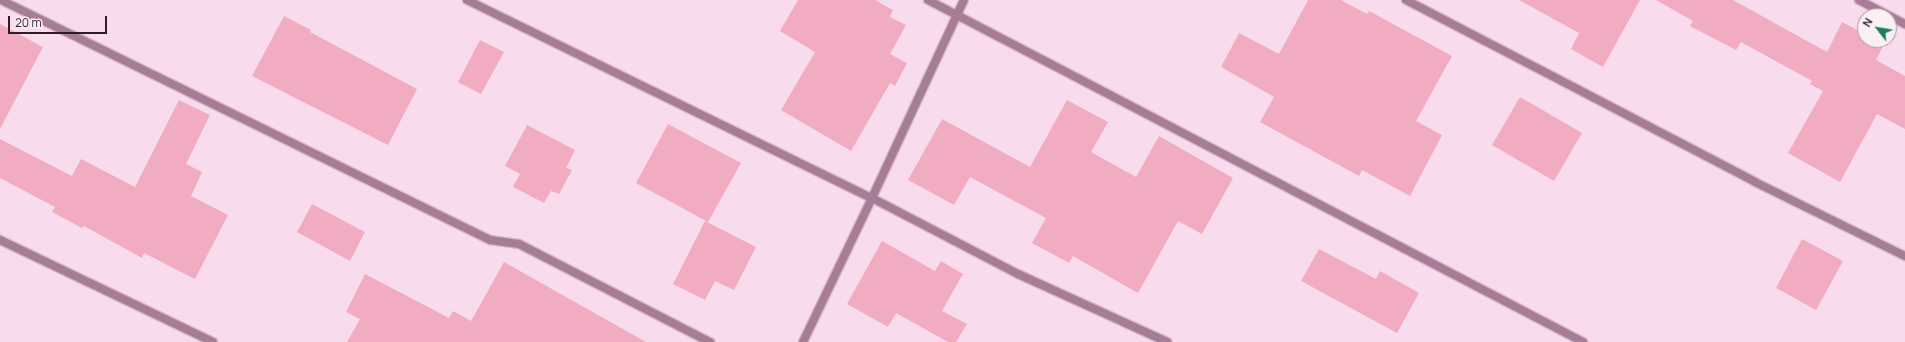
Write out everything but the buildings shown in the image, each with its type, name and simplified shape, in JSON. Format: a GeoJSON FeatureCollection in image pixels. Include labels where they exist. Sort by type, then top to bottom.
{"type":"FeatureCollection","features":[{"type":"Feature","properties":{"kind":"street"},"geometry":{"type":"LineString","coordinates":[[1,0],[490,240],[519,244],[710,342]]}},
{"type":"Feature","properties":{"kind":"street"},"geometry":{"type":"LineString","coordinates":[[467,0],[872,198],[1018,274],[1167,342]]}},
{"type":"Feature","properties":{"kind":"street"},"geometry":{"type":"LineString","coordinates":[[928,0],[1583,342]]}},
{"type":"Feature","properties":{"kind":"street"},"geometry":{"type":"LineString","coordinates":[[803,342],[964,0]]}},
{"type":"Feature","properties":{"kind":"street"},"geometry":{"type":"LineString","coordinates":[[1406,0],[1755,182],[1905,256]]}},
{"type":"Feature","properties":{"kind":"street"},"geometry":{"type":"LineString","coordinates":[[1859,0],[1905,24]]}},
{"type":"Feature","properties":{"kind":"street"},"geometry":{"type":"LineString","coordinates":[[0,240],[213,342]]}}]}
